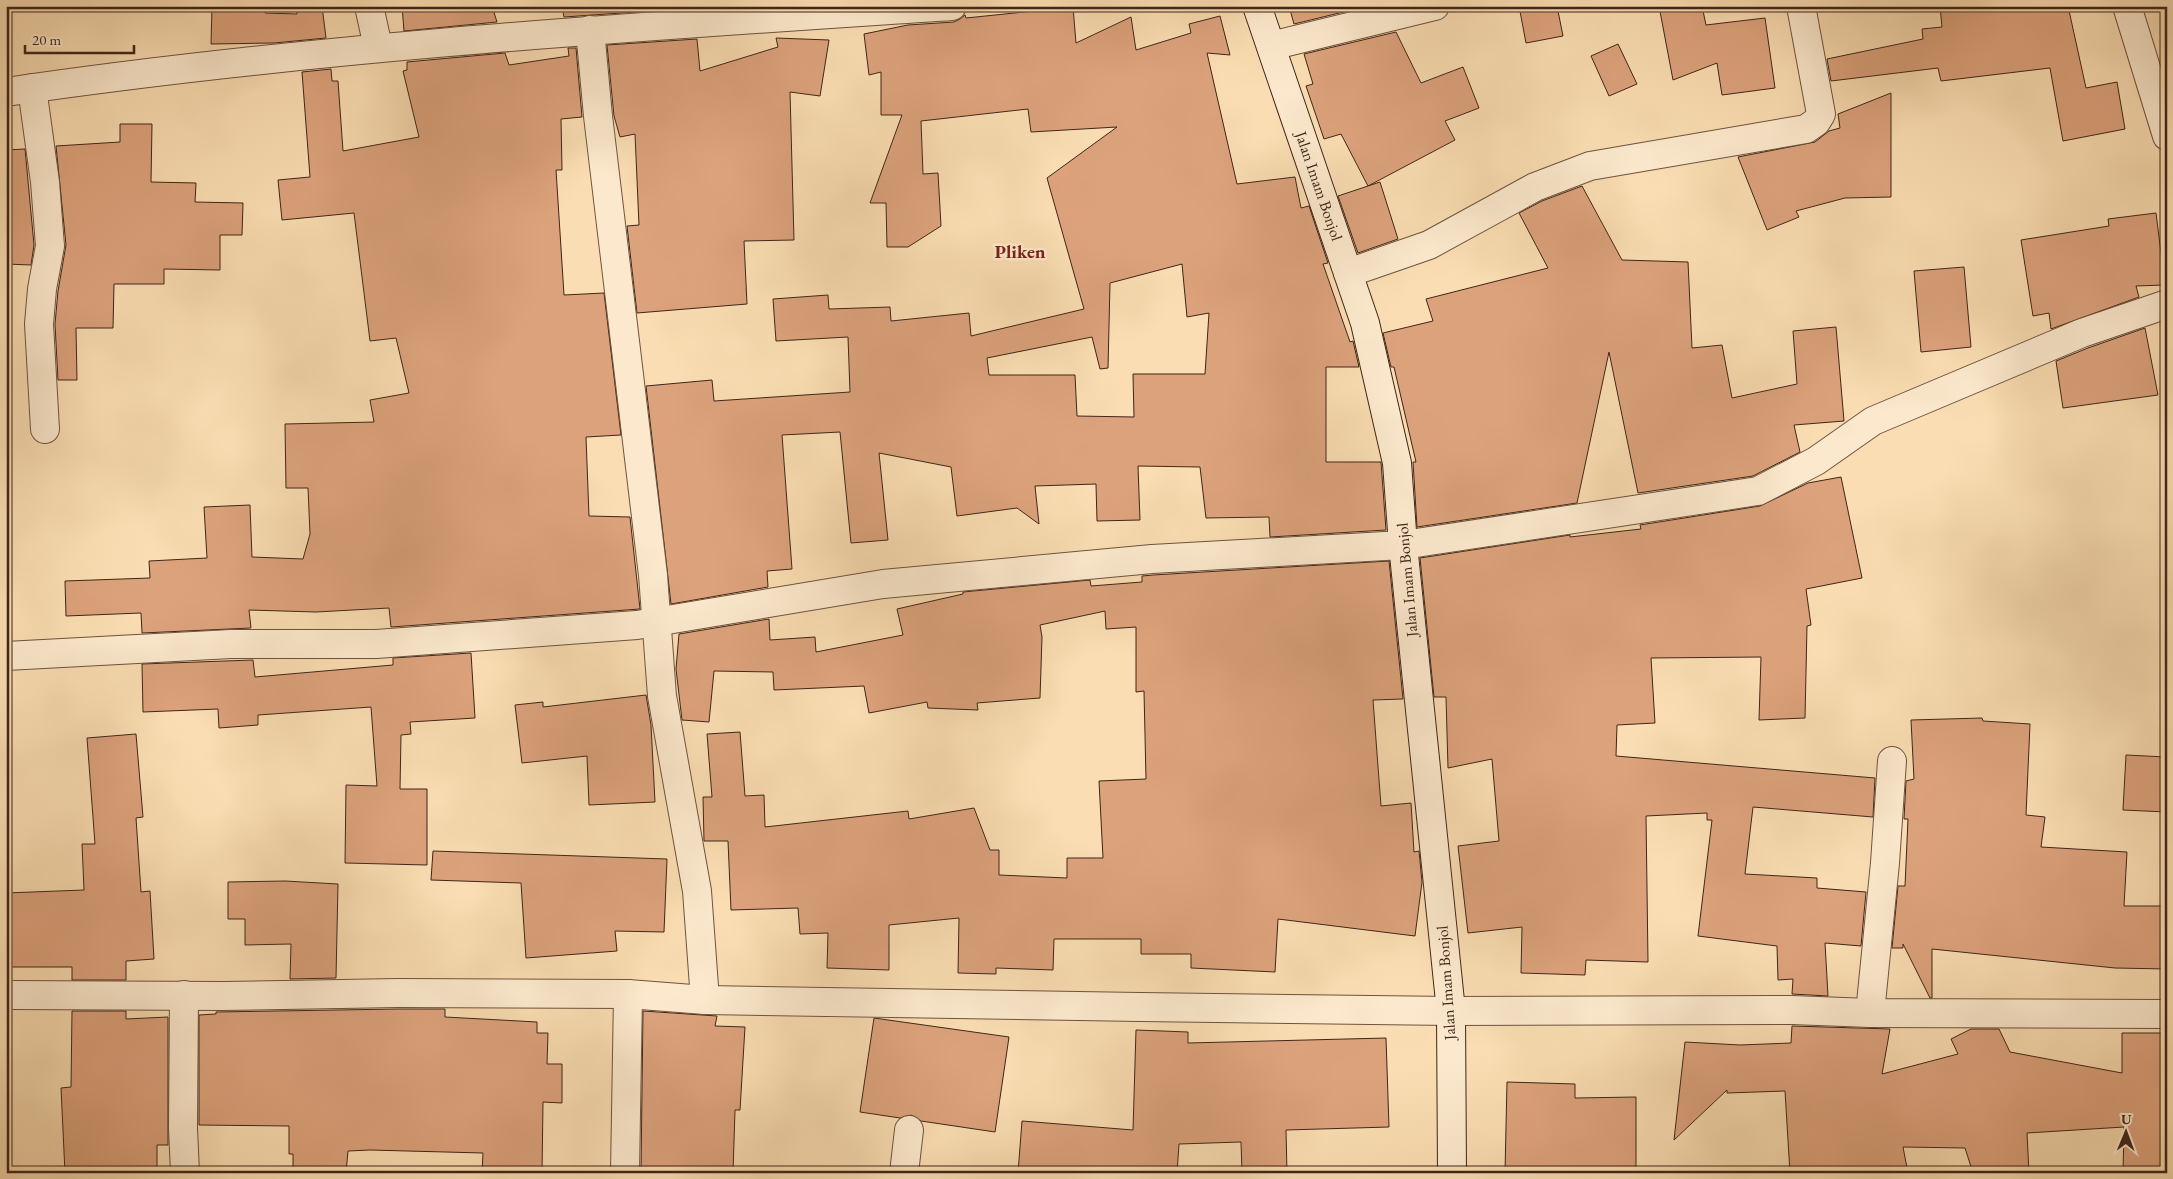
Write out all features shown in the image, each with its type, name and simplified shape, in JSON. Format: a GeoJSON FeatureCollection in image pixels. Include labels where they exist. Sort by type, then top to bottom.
{"type":"FeatureCollection","features":[{"type":"Feature","properties":{"kind":"street"},"geometry":{"type":"LineString","coordinates":[[369,6],[378,47]]}},
{"type":"Feature","properties":{"kind":"street"},"geometry":{"type":"LineString","coordinates":[[45,429],[39,324],[42,289],[50,246],[45,182],[19,90],[378,47],[590,30],[952,6]]}},
{"type":"Feature","properties":{"kind":"street","name":"Jalan Imam Bonjol"},"geometry":{"type":"LineString","coordinates":[[1257,6],[1365,323],[1397,463],[1403,545],[1451,1011],[1452,1173]]}},
{"type":"Feature","properties":{"kind":"street"},"geometry":{"type":"LineString","coordinates":[[1271,46],[1435,6]]}},
{"type":"Feature","properties":{"kind":"street"},"geometry":{"type":"LineString","coordinates":[[1348,273],[1429,245],[1535,187],[1590,166],[1806,128],[1816,122],[1821,114],[1801,6]]}},
{"type":"Feature","properties":{"kind":"street"},"geometry":{"type":"LineString","coordinates":[[2127,6],[2167,136]]}},
{"type":"Feature","properties":{"kind":"street"},"geometry":{"type":"LineString","coordinates":[[590,30],[598,116],[653,574],[662,696],[697,891],[705,1000]]}},
{"type":"Feature","properties":{"kind":"street"},"geometry":{"type":"LineString","coordinates":[[6,656],[230,644],[376,644],[638,625],[883,584],[1152,559],[1403,545],[1758,491],[1816,461],[1873,421],[2082,333],[2167,304]]}},
{"type":"Feature","properties":{"kind":"street"},"geometry":{"type":"LineString","coordinates":[[1870,1013],[1885,863],[1892,761]]}},
{"type":"Feature","properties":{"kind":"street"},"geometry":{"type":"LineString","coordinates":[[625,1173],[628,994]]}},
{"type":"Feature","properties":{"kind":"street"},"geometry":{"type":"LineString","coordinates":[[6,995],[628,994],[705,1000],[1451,1011],[1792,1010],[1870,1013],[2167,1014]]}},
{"type":"Feature","properties":{"kind":"street"},"geometry":{"type":"LineString","coordinates":[[184,995],[183,1128],[185,1173]]}},
{"type":"Feature","properties":{"kind":"street"},"geometry":{"type":"LineString","coordinates":[[904,1173],[908,1130]]}},
{"type":"Feature","properties":{"kind":"building"},"geometry":{"type":"Polygon","coordinates":[[[212,6],[264,6],[265,13],[297,14],[297,6],[322,6],[326,38],[274,43],[211,44],[212,6]]]}},
{"type":"Feature","properties":{"kind":"building"},"geometry":{"type":"Polygon","coordinates":[[[402,6],[492,6],[497,22],[404,31],[402,6]]]}},
{"type":"Feature","properties":{"kind":"building"},"geometry":{"type":"Polygon","coordinates":[[[562,6],[692,6],[693,8],[564,17],[562,6]]]}},
{"type":"Feature","properties":{"kind":"building"},"geometry":{"type":"Polygon","coordinates":[[[1289,6],[1368,6],[1294,24],[1289,6]]]}},
{"type":"Feature","properties":{"kind":"building"},"geometry":{"type":"Polygon","coordinates":[[[1519,6],[1557,6],[1563,36],[1526,43],[1519,6]]]}},
{"type":"Feature","properties":{"kind":"building"},"geometry":{"type":"Polygon","coordinates":[[[1659,6],[1702,6],[1706,25],[1765,18],[1775,88],[1722,95],[1717,63],[1673,80],[1659,6]]]}},
{"type":"Feature","properties":{"kind":"building"},"geometry":{"type":"Polygon","coordinates":[[[1940,6],[2068,6],[2086,88],[2117,82],[2125,129],[2063,141],[2050,68],[1941,81],[1938,68],[1831,81],[1827,59],[1923,39],[1922,29],[1942,27],[1940,6]]]}},
{"type":"Feature","properties":{"kind":"building"},"geometry":{"type":"Polygon","coordinates":[[[1073,7],[1076,43],[1131,17],[1136,50],[1191,33],[1189,24],[1220,16],[1230,55],[1207,53],[1237,184],[1295,177],[1301,208],[1309,206],[1328,263],[1323,264],[1350,342],[1353,341],[1359,367],[1326,367],[1326,462],[1381,462],[1386,530],[1270,537],[1269,517],[1206,518],[1200,467],[1138,466],[1140,520],[1097,521],[1096,484],[1035,486],[1039,524],[1017,508],[957,516],[951,467],[879,453],[888,540],[851,543],[840,432],[782,435],[792,569],[767,571],[768,587],[671,604],[646,386],[712,380],[714,401],[850,392],[848,337],[776,341],[773,299],[828,295],[829,309],[890,307],[891,321],[969,313],[971,336],[1084,309],[1047,178],[1117,127],[1031,132],[1028,109],[921,121],[923,174],[938,173],[941,226],[908,247],[887,247],[886,203],[870,203],[902,115],[881,115],[881,72],[869,75],[864,34],[908,25],[954,22],[965,15],[966,18],[1073,7]],[[1182,264],[1110,283],[1108,368],[1100,369],[1092,337],[987,358],[989,375],[1075,375],[1077,416],[1134,417],[1133,374],[1205,374],[1209,313],[1187,317],[1182,264]]]}},
{"type":"Feature","properties":{"kind":"building"},"geometry":{"type":"Polygon","coordinates":[[[1396,32],[1421,83],[1463,67],[1479,108],[1445,121],[1455,140],[1368,186],[1341,134],[1324,139],[1306,86],[1313,84],[1304,54],[1396,32]]]}},
{"type":"Feature","properties":{"kind":"building"},"geometry":{"type":"Polygon","coordinates":[[[776,38],[829,40],[820,96],[790,92],[794,240],[744,241],[747,304],[637,313],[627,226],[639,225],[635,134],[620,137],[614,116],[607,45],[697,39],[700,71],[778,47],[776,38]]]}},
{"type":"Feature","properties":{"kind":"building"},"geometry":{"type":"Polygon","coordinates":[[[1618,44],[1637,84],[1609,96],[1591,56],[1618,44]]]}},
{"type":"Feature","properties":{"kind":"building"},"geometry":{"type":"Polygon","coordinates":[[[568,48],[576,48],[582,117],[561,119],[562,170],[556,170],[564,295],[604,293],[621,435],[586,437],[589,516],[630,517],[640,609],[391,627],[389,608],[316,612],[249,610],[251,628],[142,633],[141,613],[66,616],[65,581],[150,578],[149,561],[207,558],[204,507],[250,505],[252,557],[303,559],[310,534],[308,488],[286,488],[285,424],[374,422],[370,400],[409,393],[396,338],[370,341],[354,213],[282,220],[278,180],[310,177],[302,72],[331,69],[332,81],[338,81],[343,151],[419,137],[403,71],[407,70],[407,62],[505,53],[509,65],[569,56],[568,48]]]}},
{"type":"Feature","properties":{"kind":"building"},"geometry":{"type":"Polygon","coordinates":[[[1891,93],[1891,197],[1845,198],[1796,211],[1799,217],[1767,230],[1738,157],[1815,142],[1829,131],[1840,128],[1838,114],[1891,93]]]}},
{"type":"Feature","properties":{"kind":"building"},"geometry":{"type":"Polygon","coordinates":[[[120,124],[152,124],[151,182],[196,183],[195,202],[243,203],[242,235],[220,235],[220,270],[164,269],[164,284],[114,284],[113,328],[76,328],[77,380],[58,380],[55,324],[58,291],[66,245],[56,146],[120,142],[120,124]]]}},
{"type":"Feature","properties":{"kind":"building"},"geometry":{"type":"Polygon","coordinates":[[[25,149],[34,245],[31,265],[6,264],[6,150],[25,149]]]}},
{"type":"Feature","properties":{"kind":"building"},"geometry":{"type":"Polygon","coordinates":[[[1380,182],[1398,239],[1358,253],[1338,196],[1380,182]]]}},
{"type":"Feature","properties":{"kind":"building"},"geometry":{"type":"Polygon","coordinates":[[[1582,186],[1622,260],[1688,262],[1692,348],[1722,345],[1732,398],[1797,384],[1793,331],[1836,327],[1844,421],[1794,425],[1800,452],[1753,476],[1638,493],[1609,352],[1577,503],[1417,527],[1413,462],[1416,462],[1394,367],[1391,367],[1383,333],[1433,321],[1426,299],[1548,268],[1519,213],[1542,201],[1582,186]]]}},
{"type":"Feature","properties":{"kind":"building"},"geometry":{"type":"Polygon","coordinates":[[[2156,213],[2165,285],[2136,286],[2139,297],[2051,329],[2049,313],[2033,316],[2021,240],[2109,226],[2108,219],[2156,213]]]}},
{"type":"Feature","properties":{"kind":"building"},"geometry":{"type":"Polygon","coordinates":[[[1964,267],[1971,347],[1921,352],[1914,271],[1964,267]]]}},
{"type":"Feature","properties":{"kind":"building"},"geometry":{"type":"Polygon","coordinates":[[[2145,328],[2158,395],[2063,408],[2056,361],[2145,328]]]}},
{"type":"Feature","properties":{"kind":"building"},"geometry":{"type":"Polygon","coordinates":[[[1841,477],[1862,578],[1806,589],[1811,625],[1807,626],[1805,718],[1759,720],[1761,657],[1651,658],[1655,723],[1617,725],[1616,756],[1875,778],[1873,817],[1753,807],[1745,874],[1817,878],[1817,888],[1866,892],[1861,946],[1825,943],[1828,996],[1792,994],[1793,979],[1778,980],[1777,946],[1698,936],[1712,820],[1707,820],[1707,813],[1646,816],[1648,962],[1586,960],[1585,975],[1521,973],[1522,927],[1468,933],[1458,846],[1499,841],[1492,759],[1448,768],[1446,697],[1434,697],[1420,558],[1570,535],[1570,537],[1641,529],[1640,525],[1760,506],[1808,483],[1841,477]]]}},
{"type":"Feature","properties":{"kind":"building"},"geometry":{"type":"Polygon","coordinates":[[[1389,561],[1403,699],[1373,700],[1381,806],[1411,803],[1414,852],[1419,851],[1422,882],[1415,936],[1278,919],[1275,972],[1191,968],[1191,954],[1141,954],[1141,939],[1054,939],[1053,970],[996,968],[996,974],[958,973],[959,918],[889,925],[889,970],[827,968],[828,933],[800,934],[798,908],[731,910],[728,841],[704,841],[703,797],[712,797],[707,734],[740,732],[745,796],[764,795],[765,827],[908,811],[909,819],[974,808],[990,850],[999,850],[999,875],[1067,878],[1067,858],[1103,858],[1099,781],[1146,779],[1144,691],[1136,692],[1136,627],[1106,629],[1105,611],[1040,625],[1042,637],[1040,698],[977,703],[978,710],[928,708],[927,702],[869,713],[864,686],[774,690],[773,672],[714,671],[709,722],[682,720],[676,669],[679,634],[769,619],[770,640],[815,637],[816,652],[903,635],[897,609],[963,594],[963,592],[1090,580],[1091,586],[1142,582],[1142,576],[1153,575],[1389,561]]]}},
{"type":"Feature","properties":{"kind":"building"},"geometry":{"type":"Polygon","coordinates":[[[471,653],[475,718],[410,722],[411,734],[401,735],[400,789],[427,789],[427,865],[345,863],[346,785],[377,786],[371,707],[258,715],[258,725],[219,728],[218,709],[143,712],[142,664],[253,660],[255,677],[393,665],[393,658],[471,653]]]}},
{"type":"Feature","properties":{"kind":"building"},"geometry":{"type":"Polygon","coordinates":[[[646,695],[651,725],[655,802],[589,805],[587,756],[522,763],[515,705],[543,702],[543,707],[646,695]]]}},
{"type":"Feature","properties":{"kind":"building"},"geometry":{"type":"Polygon","coordinates":[[[1982,718],[1983,721],[2030,724],[2026,815],[2045,817],[2041,847],[2127,852],[2124,906],[2167,906],[2167,969],[2115,968],[1932,949],[1932,998],[1930,998],[1903,944],[1903,948],[1892,948],[1898,886],[1905,886],[1908,819],[1904,819],[1906,781],[1914,779],[1911,720],[1982,718]]]}},
{"type":"Feature","properties":{"kind":"building"},"geometry":{"type":"Polygon","coordinates":[[[136,734],[143,817],[136,818],[141,892],[150,891],[154,959],[126,961],[126,980],[72,980],[72,967],[6,967],[6,893],[84,890],[82,844],[95,844],[87,738],[136,734]]]}},
{"type":"Feature","properties":{"kind":"building"},"geometry":{"type":"Polygon","coordinates":[[[2126,755],[2167,757],[2167,812],[2123,810],[2126,755]]]}},
{"type":"Feature","properties":{"kind":"building"},"geometry":{"type":"Polygon","coordinates":[[[433,851],[667,859],[664,932],[615,931],[617,951],[526,958],[521,883],[431,880],[433,851]]]}},
{"type":"Feature","properties":{"kind":"building"},"geometry":{"type":"Polygon","coordinates":[[[285,881],[338,884],[336,978],[290,979],[291,944],[245,945],[245,919],[228,919],[228,882],[285,881]]]}},
{"type":"Feature","properties":{"kind":"building"},"geometry":{"type":"Polygon","coordinates":[[[445,1009],[445,1017],[537,1022],[537,1033],[548,1033],[547,1064],[562,1064],[562,1103],[543,1102],[542,1173],[482,1173],[483,1153],[370,1150],[348,1151],[346,1173],[293,1173],[293,1154],[289,1154],[289,1126],[199,1125],[199,1015],[216,1014],[216,1012],[445,1009]]]}},
{"type":"Feature","properties":{"kind":"building"},"geometry":{"type":"Polygon","coordinates":[[[72,1011],[126,1011],[126,1019],[168,1017],[168,1145],[157,1145],[157,1173],[65,1173],[61,1088],[71,1087],[72,1011]]]}},
{"type":"Feature","properties":{"kind":"building"},"geometry":{"type":"Polygon","coordinates":[[[643,1011],[717,1016],[715,1026],[745,1027],[740,1110],[735,1110],[733,1173],[641,1173],[643,1011]]]}},
{"type":"Feature","properties":{"kind":"building"},"geometry":{"type":"Polygon","coordinates":[[[874,1018],[1009,1037],[995,1132],[921,1121],[911,1115],[900,1118],[860,1112],[874,1018]]]}},
{"type":"Feature","properties":{"kind":"building"},"geometry":{"type":"Polygon","coordinates":[[[1792,1026],[1890,1029],[1882,1074],[1958,1054],[1951,1039],[1971,1029],[1999,1029],[2010,1052],[2122,1073],[2122,1033],[2167,1033],[2167,1148],[2164,1148],[2163,1173],[2123,1173],[2124,1127],[2027,1133],[2029,1173],[1973,1173],[1965,1148],[1903,1147],[1908,1173],[1790,1173],[1785,1091],[1727,1093],[1727,1090],[1674,1140],[1685,1042],[1740,1045],[1791,1043],[1792,1026]]]}},
{"type":"Feature","properties":{"kind":"building"},"geometry":{"type":"Polygon","coordinates":[[[1136,1030],[1188,1032],[1188,1043],[1386,1038],[1389,1127],[1286,1130],[1287,1173],[1242,1173],[1241,1142],[1179,1144],[1177,1173],[1116,1173],[1077,1169],[1077,1173],[1018,1173],[1022,1121],[1133,1130],[1136,1030]]]}},
{"type":"Feature","properties":{"kind":"building"},"geometry":{"type":"Polygon","coordinates":[[[1507,1082],[1575,1084],[1575,1098],[1636,1097],[1636,1173],[1505,1173],[1507,1082]]]}},
{"type":"Feature","properties":{"kind":"district","name":"Pliken"},"geometry":{"type":"Point","coordinates":[1020,251]}}]}
